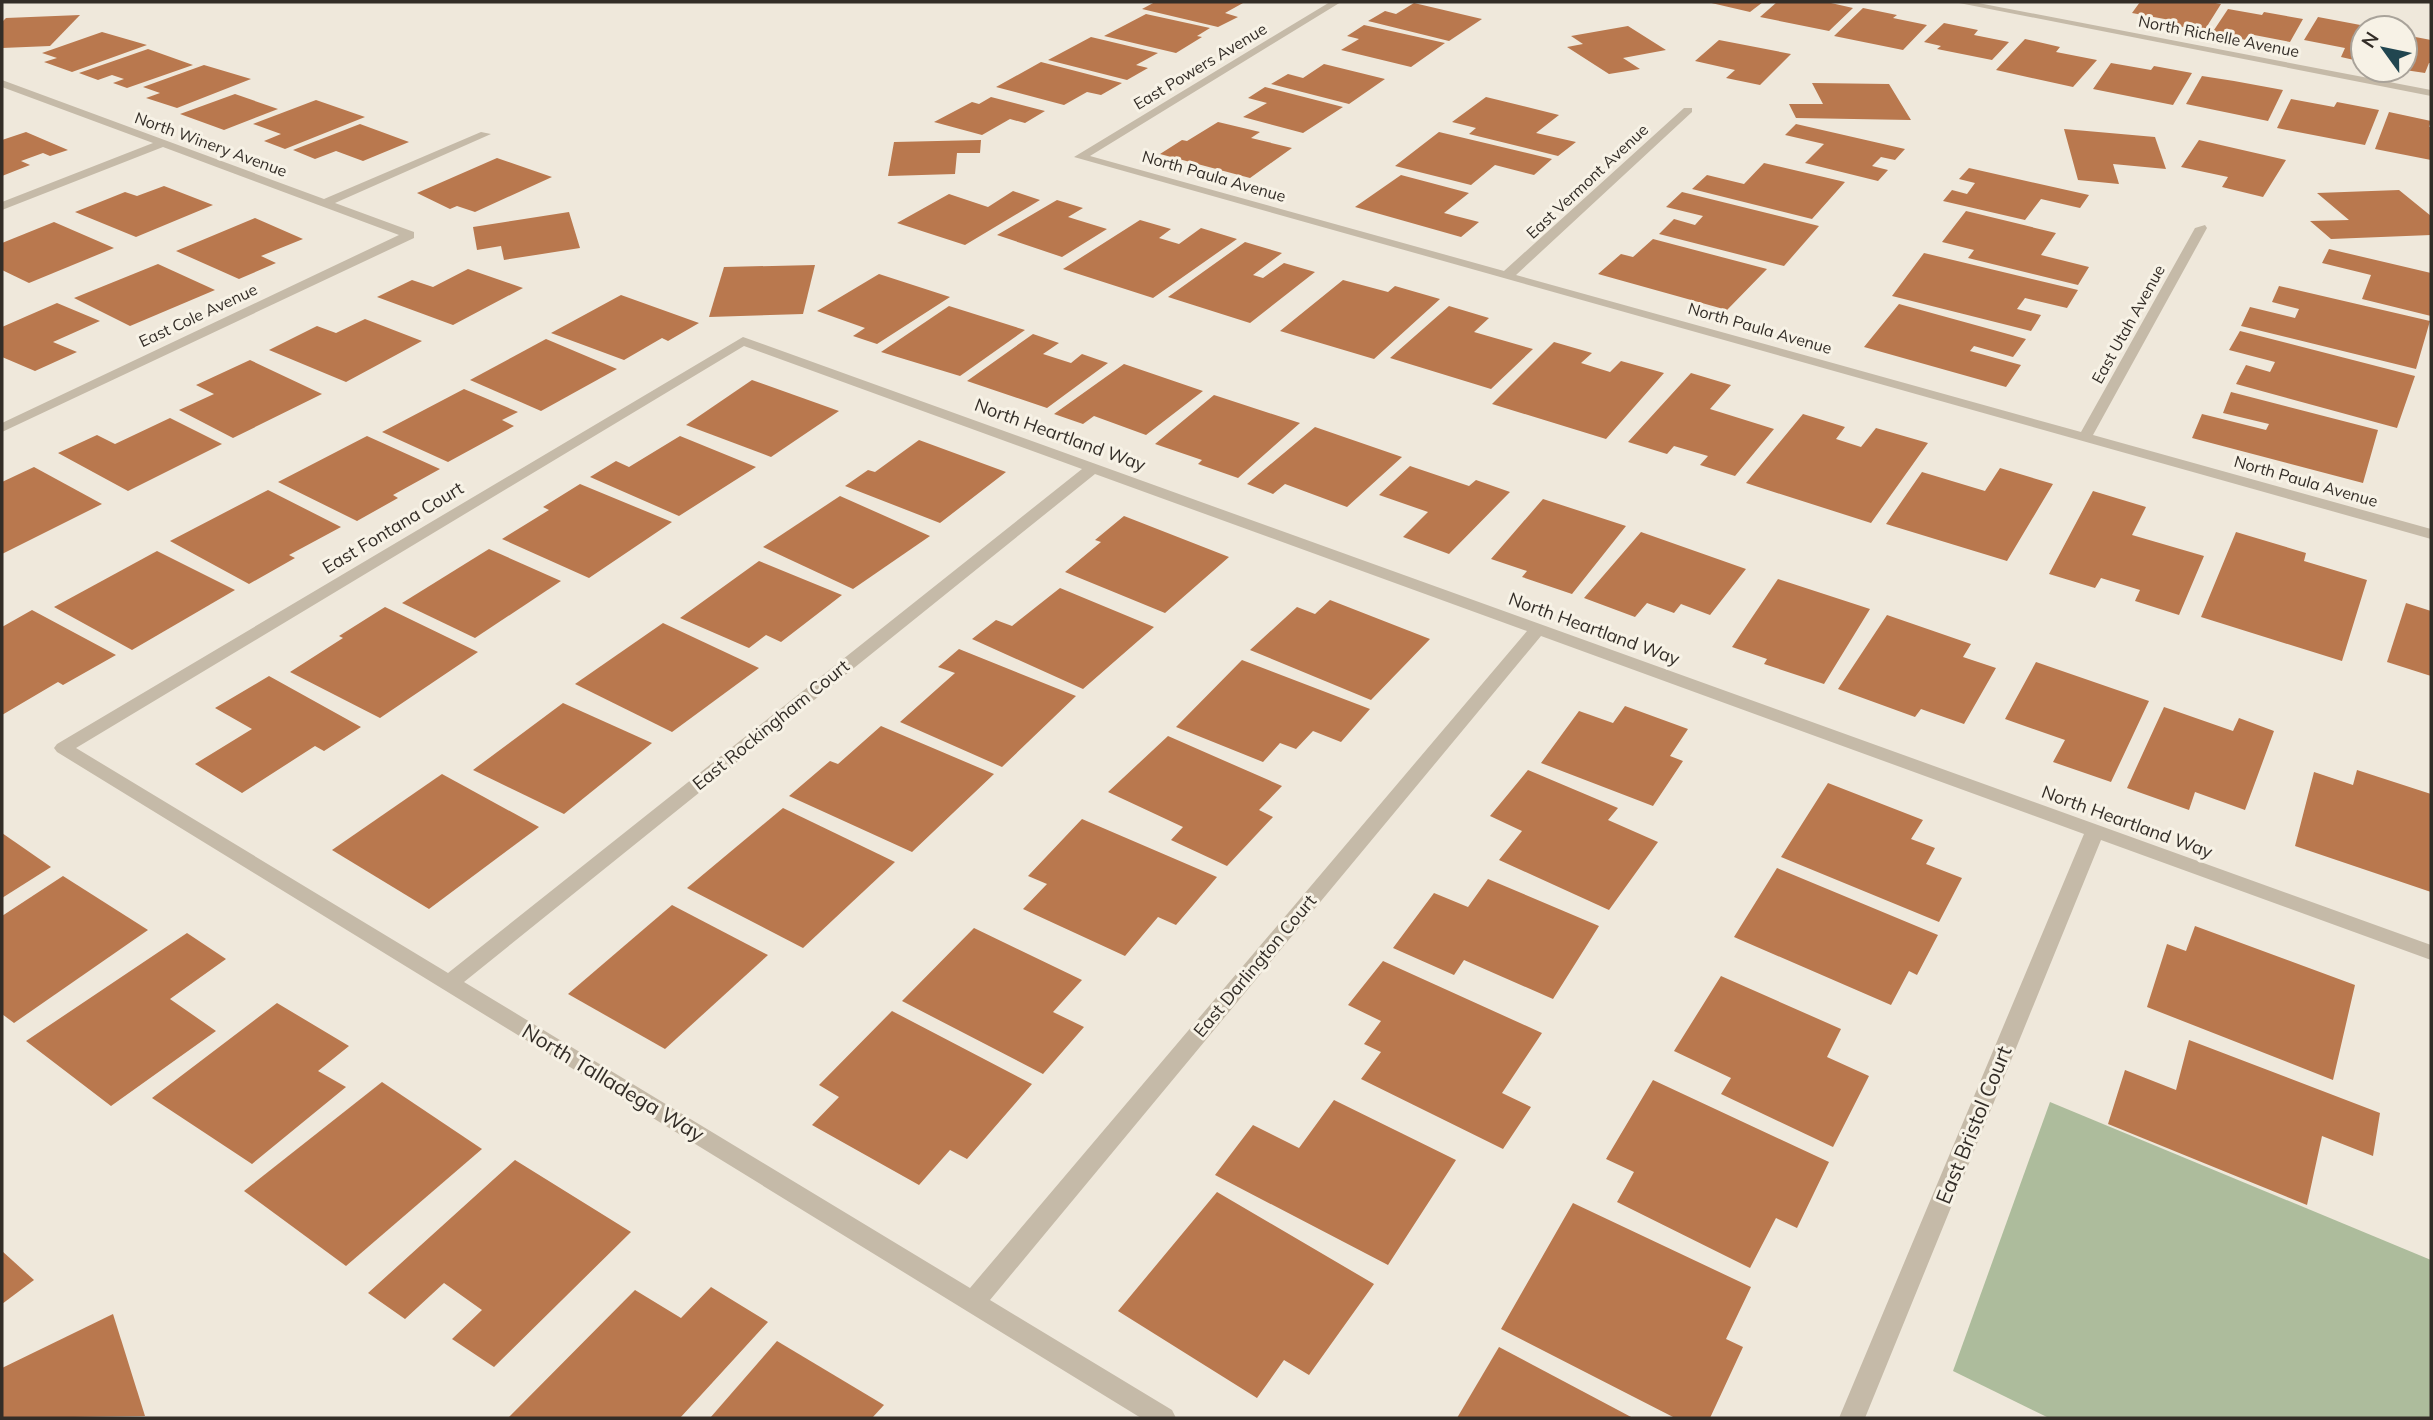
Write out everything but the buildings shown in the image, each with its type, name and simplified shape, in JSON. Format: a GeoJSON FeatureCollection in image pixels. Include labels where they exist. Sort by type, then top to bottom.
{"type":"FeatureCollection","features":[{"type":"Feature","properties":{"kind":"street","name":"East Powers Avenue"},"geometry":{"type":"LineString","coordinates":[[1080,157],[1336,2]]}},
{"type":"Feature","properties":{"kind":"street","name":"North Richelle Avenue"},"geometry":{"type":"LineString","coordinates":[[1959,2],[2431,93]]}},
{"type":"Feature","properties":{"kind":"street","name":"North Winery Avenue"},"geometry":{"type":"LineString","coordinates":[[2,83],[410,235]]}},
{"type":"Feature","properties":{"kind":"street","name":"East Vermont Avenue"},"geometry":{"type":"LineString","coordinates":[[1507,276],[1688,110]]}},
{"type":"Feature","properties":{"kind":"street"},"geometry":{"type":"LineString","coordinates":[[325,203],[485,134]]}},
{"type":"Feature","properties":{"kind":"street"},"geometry":{"type":"LineString","coordinates":[[2,206],[163,143]]}},
{"type":"Feature","properties":{"kind":"street","name":"North Paula Avenue"},"geometry":{"type":"LineString","coordinates":[[1080,157],[2431,534]]}},
{"type":"Feature","properties":{"kind":"street","name":"East Utah Avenue"},"geometry":{"type":"LineString","coordinates":[[2085,437],[2201,228]]}},
{"type":"Feature","properties":{"kind":"street","name":"East Cole Avenue"},"geometry":{"type":"LineString","coordinates":[[2,428],[410,235]]}},
{"type":"Feature","properties":{"kind":"street","name":"North Heartland Way"},"geometry":{"type":"LineString","coordinates":[[743,341],[2431,953]]}},
{"type":"Feature","properties":{"kind":"street","name":"East Fontana Court"},"geometry":{"type":"LineString","coordinates":[[63,748],[743,341]]}},
{"type":"Feature","properties":{"kind":"street","name":"East Rockingham Court"},"geometry":{"type":"LineString","coordinates":[[449,983],[1093,468]]}},
{"type":"Feature","properties":{"kind":"street","name":"East Darlington Court"},"geometry":{"type":"LineString","coordinates":[[973,1302],[1538,629]]}},
{"type":"Feature","properties":{"kind":"street","name":"North Talladega Way"},"geometry":{"type":"LineString","coordinates":[[63,748],[1163,1418]]}},
{"type":"Feature","properties":{"kind":"street","name":"East Bristol Court"},"geometry":{"type":"LineString","coordinates":[[1852,1418],[2095,831]]}},
{"type":"Feature","properties":{"kind":"green space"},"geometry":{"type":"Polygon","coordinates":[[[2050,1102],[2431,1260],[2431,1418],[2049,1418],[1953,1371],[2050,1102]]]}}]}
